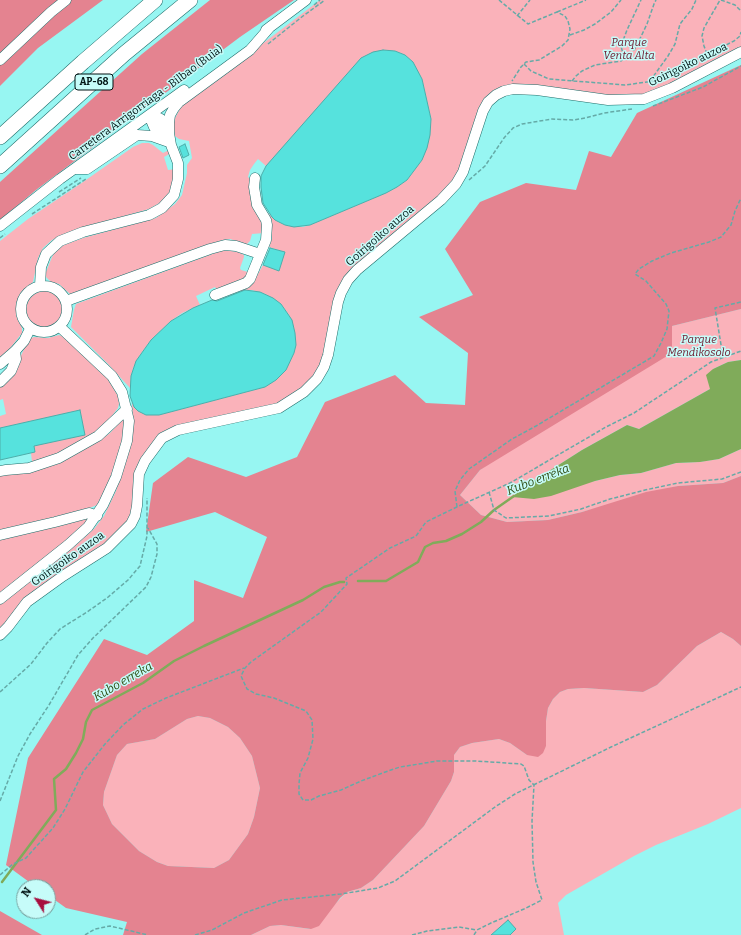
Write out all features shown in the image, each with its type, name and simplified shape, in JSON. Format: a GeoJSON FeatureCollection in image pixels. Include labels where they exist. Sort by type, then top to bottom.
{"type":"FeatureCollection","features":[{"type":"Feature","properties":{"kind":"highway","name":"AP-68"},"geometry":{"type":"LineString","coordinates":[[0,137],[94,52],[155,0]]}},
{"type":"Feature","properties":{"kind":"highway","name":"AP-68"},"geometry":{"type":"LineString","coordinates":[[0,166],[119,59],[190,0]]}},
{"type":"Feature","properties":{"kind":"street"},"geometry":{"type":"LineString","coordinates":[[0,60],[51,12],[66,0]]}},
{"type":"Feature","properties":{"kind":"street","name":"Carretera Arrigorriaga - Bilbao (Buia)"},"geometry":{"type":"LineString","coordinates":[[5,228],[74,169],[152,114],[306,0]]}},
{"type":"Feature","properties":{"kind":"street"},"geometry":{"type":"LineString","coordinates":[[169,140],[170,115],[179,102],[250,50],[270,27]]}},
{"type":"Feature","properties":{"kind":"street","name":"Goirigoiko auzoa"},"geometry":{"type":"LineString","coordinates":[[0,635],[27,602],[63,576],[107,548],[131,524],[135,516],[137,506],[140,474],[145,461],[162,438],[178,430],[279,408],[304,392],[317,379],[324,367],[328,355],[338,302],[348,280],[357,270],[441,200],[456,184],[463,172],[483,111],[488,102],[496,95],[510,90],[537,90],[608,100],[644,99],[672,88],[741,52]]}},
{"type":"Feature","properties":{"kind":"street"},"geometry":{"type":"LineString","coordinates":[[40,286],[41,267],[46,254],[60,241],[83,232],[149,215],[162,208],[174,195],[178,180],[178,163],[169,140],[165,124],[161,118],[152,114]]}},
{"type":"Feature","properties":{"kind":"street"},"geometry":{"type":"LineString","coordinates":[[74,169],[87,169],[137,135],[152,136],[169,140]]}},
{"type":"Feature","properties":{"kind":"street"},"geometry":{"type":"LineString","coordinates":[[215,295],[246,283],[250,279],[266,240],[268,225],[257,205],[254,188],[255,178]]}},
{"type":"Feature","properties":{"kind":"street"},"geometry":{"type":"LineString","coordinates":[[66,301],[210,248],[225,245],[236,246],[260,254]]}},
{"type":"Feature","properties":{"kind":"street"},"geometry":{"type":"LineString","coordinates":[[40,286],[52,287],[63,295],[66,301],[68,308],[64,322],[60,327],[53,331],[46,333],[38,332],[30,328],[25,323],[22,316],[22,301],[26,294],[32,289],[40,286]]}},
{"type":"Feature","properties":{"kind":"street"},"geometry":{"type":"LineString","coordinates":[[0,599],[77,538],[97,516],[116,477],[126,441],[129,421],[122,392],[112,376],[60,327]]}},
{"type":"Feature","properties":{"kind":"street"},"geometry":{"type":"LineString","coordinates":[[0,364],[24,341],[30,328]]}},
{"type":"Feature","properties":{"kind":"street"},"geometry":{"type":"LineString","coordinates":[[0,382],[11,370],[16,359],[15,351]]}},
{"type":"Feature","properties":{"kind":"street"},"geometry":{"type":"LineString","coordinates":[[0,471],[29,468],[59,458],[98,436],[127,409]]}},
{"type":"Feature","properties":{"kind":"street"},"geometry":{"type":"LineString","coordinates":[[0,535],[89,513],[97,516]]}},
{"type":"Feature","properties":{"kind":"path"},"geometry":{"type":"LineString","coordinates":[[499,0],[528,24],[586,0]]}},
{"type":"Feature","properties":{"kind":"path"},"geometry":{"type":"LineString","coordinates":[[517,16],[530,0]]}},
{"type":"Feature","properties":{"kind":"path"},"geometry":{"type":"LineString","coordinates":[[570,35],[596,24],[611,12],[622,0]]}},
{"type":"Feature","properties":{"kind":"path"},"geometry":{"type":"LineString","coordinates":[[624,58],[621,46],[626,30],[641,0]]}},
{"type":"Feature","properties":{"kind":"path"},"geometry":{"type":"LineString","coordinates":[[572,81],[582,71],[595,65],[621,61],[631,54],[647,24],[656,0]]}},
{"type":"Feature","properties":{"kind":"path"},"geometry":{"type":"LineString","coordinates":[[650,81],[675,44],[680,24],[692,9],[696,0]]}},
{"type":"Feature","properties":{"kind":"path"},"geometry":{"type":"LineString","coordinates":[[707,54],[702,36],[704,28],[720,0],[735,5],[741,11]]}},
{"type":"Feature","properties":{"kind":"path"},"geometry":{"type":"LineString","coordinates":[[510,90],[511,81],[526,62],[539,60],[562,46],[568,40],[570,29],[568,21],[565,16],[556,12]]}},
{"type":"Feature","properties":{"kind":"path"},"geometry":{"type":"LineString","coordinates":[[524,64],[531,71],[549,79],[625,85],[654,81],[734,41],[740,36],[741,32]]}},
{"type":"Feature","properties":{"kind":"path"},"geometry":{"type":"LineString","coordinates":[[647,108],[669,101],[703,86],[741,66]]}},
{"type":"Feature","properties":{"kind":"path"},"geometry":{"type":"LineString","coordinates":[[468,181],[485,166],[504,138],[513,128],[522,124],[552,119],[573,120],[604,113],[633,109]]}},
{"type":"Feature","properties":{"kind":"path"},"geometry":{"type":"LineString","coordinates":[[56,195],[86,174]]}},
{"type":"Feature","properties":{"kind":"path"},"geometry":{"type":"LineString","coordinates":[[28,216],[87,177]]}},
{"type":"Feature","properties":{"kind":"path"},"geometry":{"type":"LineString","coordinates":[[457,506],[455,490],[469,468],[512,439],[654,356],[661,344],[667,328],[669,311],[666,304],[646,281],[635,274],[639,269],[652,261],[671,253],[721,237],[731,225],[741,198]]}},
{"type":"Feature","properties":{"kind":"path"},"geometry":{"type":"LineString","coordinates":[[0,234],[5,228]]}},
{"type":"Feature","properties":{"kind":"path"},"geometry":{"type":"LineString","coordinates":[[0,238],[5,228]]}},
{"type":"Feature","properties":{"kind":"path"},"geometry":{"type":"LineString","coordinates":[[723,357],[716,308],[741,302]]}},
{"type":"Feature","properties":{"kind":"path"},"geometry":{"type":"LineString","coordinates":[[412,935],[453,927],[477,930],[542,900],[536,882],[533,862],[532,821],[534,785],[529,780],[524,766],[521,764],[476,761],[438,761],[400,767],[361,780],[341,790],[311,800],[303,800],[299,794],[300,773],[308,758],[313,739],[312,720],[306,711],[274,698],[256,694],[247,688],[241,676],[245,668],[251,662],[321,612],[347,584],[346,578],[390,548],[416,536],[426,522],[457,506],[510,483],[606,427],[634,413],[711,362],[741,351]]}},
{"type":"Feature","properties":{"kind":"path"},"geometry":{"type":"LineString","coordinates":[[489,492],[494,510],[506,518],[549,516],[581,509],[610,499],[645,490],[678,483],[722,479],[741,472]]}},
{"type":"Feature","properties":{"kind":"path"},"geometry":{"type":"LineString","coordinates":[[0,692],[31,664],[60,629],[87,612],[128,580],[140,566],[148,536],[148,492]]}},
{"type":"Feature","properties":{"kind":"path"},"geometry":{"type":"LineString","coordinates":[[0,801],[18,756],[78,655],[93,638],[146,587],[151,577],[157,544],[154,536],[148,528]]}},
{"type":"Feature","properties":{"kind":"path"},"geometry":{"type":"LineString","coordinates":[[0,875],[13,864],[26,858],[53,828],[65,809],[83,772],[105,744],[123,725],[143,709],[160,701],[245,668]]}},
{"type":"Feature","properties":{"kind":"path"},"geometry":{"type":"LineString","coordinates":[[196,935],[212,930],[244,913],[282,900],[341,894],[378,888],[395,881],[495,807],[516,794],[610,747],[741,687]]}},
{"type":"Feature","properties":{"kind":"path"},"geometry":{"type":"LineString","coordinates":[[85,935],[96,929],[110,926],[148,935]]}},
{"type":"Feature","properties":{"kind":"path"},"geometry":{"type":"LineString","coordinates":[[474,935],[477,930]]}},
{"type":"Feature","properties":{"kind":"green space","name":"Parque Venta Alta"},"geometry":{"type":"Polygon","coordinates":[[[320,0],[741,0],[741,52],[644,99],[513,89],[488,102],[457,182],[348,280],[324,367],[289,403],[178,430],[145,461],[137,506],[117,539],[27,602],[0,635],[0,604],[69,551],[94,529],[104,516],[116,491],[133,429],[132,402],[134,407],[146,415],[159,415],[265,387],[276,380],[286,370],[296,345],[295,333],[289,315],[281,304],[265,294],[252,290],[239,291],[254,281],[263,265],[279,270],[284,252],[269,247],[272,238],[267,212],[275,220],[285,225],[303,227],[310,225],[397,187],[407,180],[422,160],[431,119],[422,79],[413,62],[405,55],[395,51],[383,50],[266,166],[258,159],[250,170],[248,177],[250,179],[264,222],[264,233],[252,234],[250,241],[247,244],[230,239],[223,240],[75,293],[70,294],[59,284],[51,282],[46,277],[46,272],[52,257],[56,250],[64,245],[83,238],[156,218],[175,204],[182,195],[187,173],[187,165],[192,158],[189,141],[179,139],[175,136],[174,120],[182,105],[320,0]]]}},
{"type":"Feature","properties":{"kind":"green space"},"geometry":{"type":"Polygon","coordinates":[[[142,143],[149,143],[163,153],[169,150],[171,153],[164,157],[168,170],[176,169],[172,189],[163,201],[149,209],[69,232],[52,240],[43,248],[38,258],[33,282],[21,292],[16,304],[17,318],[22,328],[22,333],[8,351],[0,357],[0,241],[28,219],[133,147],[142,143]]]}},
{"type":"Feature","properties":{"kind":"green space"},"geometry":{"type":"Polygon","coordinates":[[[223,250],[238,252],[244,255],[240,268],[241,270],[248,272],[248,278],[217,290],[215,287],[196,296],[200,305],[182,313],[171,321],[151,340],[142,352],[133,368],[130,388],[71,327],[76,304],[223,250]]]}},
{"type":"Feature","properties":{"kind":"green space"},"geometry":{"type":"Polygon","coordinates":[[[45,291],[58,297],[64,310],[58,323],[45,329],[32,323],[26,310],[32,297],[45,291]]]}},
{"type":"Feature","properties":{"kind":"green space","name":"Parque Mendikosolo"},"geometry":{"type":"Polygon","coordinates":[[[741,309],[741,360],[728,362],[713,369],[710,389],[639,429],[627,425],[582,450],[524,487],[512,497],[620,475],[641,473],[676,463],[719,459],[741,449],[741,476],[723,483],[678,486],[548,520],[507,522],[481,515],[460,495],[480,470],[672,326],[741,309]]]}},
{"type":"Feature","properties":{"kind":"green space"},"geometry":{"type":"Polygon","coordinates":[[[59,335],[64,337],[108,379],[118,396],[118,408],[108,421],[88,438],[52,457],[32,462],[31,453],[35,452],[29,422],[0,428],[0,416],[6,414],[3,399],[0,400],[0,386],[18,362],[31,338],[48,338],[59,335]]]}},
{"type":"Feature","properties":{"kind":"green space"},"geometry":{"type":"Polygon","coordinates":[[[122,420],[124,420],[125,423],[120,450],[109,482],[97,505],[72,515],[0,532],[0,476],[27,472],[72,456],[110,433],[122,420]]]}},
{"type":"Feature","properties":{"kind":"green space"},"geometry":{"type":"Polygon","coordinates":[[[87,518],[89,519],[62,546],[0,594],[0,538],[87,518]]]}},
{"type":"Feature","properties":{"kind":"green space"},"geometry":{"type":"Polygon","coordinates":[[[721,632],[741,646],[741,808],[708,824],[656,845],[566,895],[558,903],[564,935],[251,935],[270,926],[281,925],[310,929],[347,892],[361,888],[373,880],[424,826],[451,781],[454,772],[454,755],[460,747],[472,743],[499,739],[510,743],[527,755],[546,746],[546,721],[548,708],[553,699],[560,692],[568,689],[584,688],[643,692],[657,685],[697,646],[721,632]]]}},
{"type":"Feature","properties":{"kind":"green space"},"geometry":{"type":"Polygon","coordinates":[[[198,716],[210,718],[228,727],[240,738],[252,756],[260,788],[254,817],[248,834],[229,860],[214,868],[168,866],[157,862],[139,851],[112,824],[103,805],[104,792],[117,755],[127,744],[155,739],[187,719],[198,716]]]}},
{"type":"Feature","properties":{"kind":"shaded area"},"geometry":{"type":"Polygon","coordinates":[[[0,0],[103,0],[38,48],[0,86],[0,0]]]}},
{"type":"Feature","properties":{"kind":"shaded area"},"geometry":{"type":"Polygon","coordinates":[[[210,0],[294,0],[240,37],[36,190],[0,220],[0,182],[142,54],[210,0]]]}},
{"type":"Feature","properties":{"kind":"shaded area"},"geometry":{"type":"Polygon","coordinates":[[[741,65],[741,309],[672,326],[672,353],[480,470],[460,495],[481,515],[507,522],[548,520],[582,512],[646,492],[678,486],[723,483],[741,476],[741,646],[721,632],[697,646],[657,685],[643,692],[584,688],[568,689],[560,692],[553,699],[548,708],[546,721],[546,746],[543,753],[538,757],[527,755],[510,743],[499,739],[472,743],[460,747],[454,755],[454,772],[451,781],[424,826],[373,880],[361,888],[347,892],[340,898],[319,926],[311,929],[281,925],[270,926],[251,935],[123,935],[127,922],[66,908],[56,901],[56,879],[25,879],[6,865],[28,758],[104,639],[147,655],[194,621],[194,580],[243,598],[267,537],[215,512],[146,532],[153,483],[188,457],[246,477],[297,457],[325,402],[395,375],[426,403],[465,405],[468,353],[419,317],[473,295],[445,249],[480,202],[526,183],[576,190],[589,151],[611,157],[637,113],[741,65]],[[198,716],[187,719],[155,739],[127,744],[117,755],[104,792],[103,805],[112,824],[139,851],[157,862],[168,866],[214,868],[229,860],[248,834],[254,817],[260,788],[252,756],[240,738],[228,727],[210,718],[198,716]]]}},
{"type":"Feature","properties":{"kind":"shaded area"},"geometry":{"type":"Polygon","coordinates":[[[0,911],[42,935],[0,935],[0,911]]]}},
{"type":"Feature","properties":{"kind":"water"},"geometry":{"type":"Polygon","coordinates":[[[741,360],[741,449],[719,459],[700,462],[676,463],[641,473],[620,475],[595,481],[551,496],[534,499],[512,497],[524,487],[582,450],[627,425],[639,429],[710,389],[706,375],[713,369],[728,362],[741,360]]]}},
{"type":"Feature","properties":{"kind":"building"},"geometry":{"type":"Polygon","coordinates":[[[383,50],[395,51],[405,55],[413,62],[422,79],[431,119],[430,135],[422,160],[407,180],[397,187],[310,225],[294,227],[285,225],[275,220],[263,203],[261,176],[266,166],[361,58],[373,52],[383,50]]]}},
{"type":"Feature","properties":{"kind":"building"},"geometry":{"type":"Polygon","coordinates":[[[185,144],[189,155],[183,158],[179,147],[185,144]]]}},
{"type":"Feature","properties":{"kind":"building"},"geometry":{"type":"Polygon","coordinates":[[[270,248],[285,252],[279,271],[263,265],[270,248]]]}},
{"type":"Feature","properties":{"kind":"building"},"geometry":{"type":"Polygon","coordinates":[[[245,290],[260,292],[273,298],[281,304],[292,320],[296,345],[286,370],[276,380],[265,387],[159,415],[146,415],[138,411],[134,407],[130,396],[131,376],[136,361],[151,340],[171,321],[193,308],[212,300],[217,301],[245,290]]]}},
{"type":"Feature","properties":{"kind":"building"},"geometry":{"type":"Polygon","coordinates":[[[80,410],[85,435],[34,446],[35,452],[0,460],[0,428],[80,410]]]}},
{"type":"Feature","properties":{"kind":"building"},"geometry":{"type":"Polygon","coordinates":[[[508,920],[516,929],[510,935],[491,935],[508,920]]]}},
{"type":"Feature","properties":{"kind":"waterway","name":"Kubo erreka"},"geometry":{"type":"LineString","coordinates":[[358,581],[386,581],[418,562],[425,547],[433,543],[446,541],[462,534],[481,522],[494,510],[514,496]]}},
{"type":"Feature","properties":{"kind":"waterway","name":"Kubo erreka"},"geometry":{"type":"LineString","coordinates":[[2,882],[56,810],[54,779],[66,769],[76,753],[83,739],[86,722],[92,710],[143,683],[174,661],[303,600],[324,587],[344,582]]}}]}
